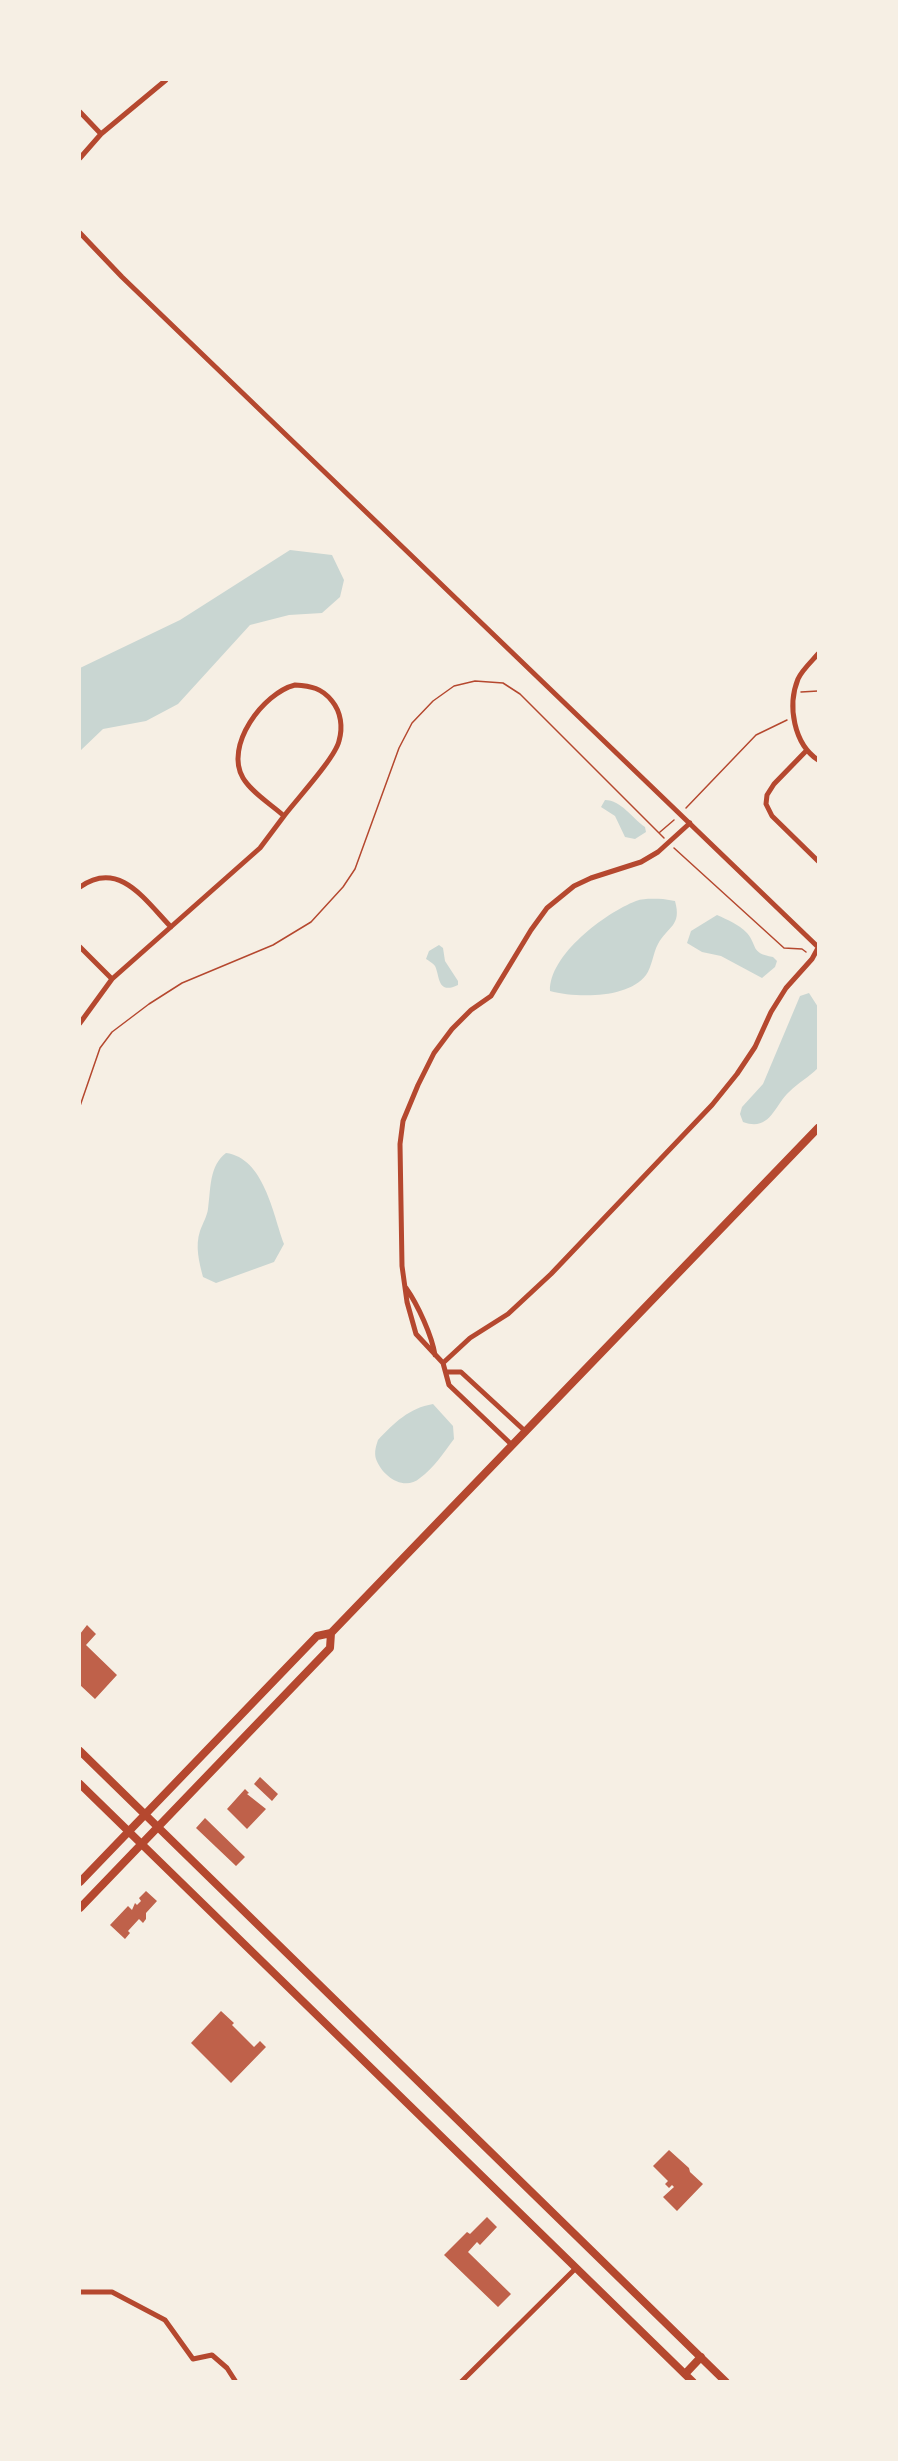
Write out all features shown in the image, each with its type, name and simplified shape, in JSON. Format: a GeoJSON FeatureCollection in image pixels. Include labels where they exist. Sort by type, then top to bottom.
{"type":"FeatureCollection","features":[{"type":"Feature","properties":{"kind":"main road"},"geometry":{"type":"LineString","coordinates":[[80,1882],[317,1636],[332,1633],[819,1128]]}},
{"type":"Feature","properties":{"kind":"main road"},"geometry":{"type":"LineString","coordinates":[[80,1908],[330,1648],[332,1633]]}},
{"type":"Feature","properties":{"kind":"main road"},"geometry":{"type":"LineString","coordinates":[[80,1751],[726,2382]]}},
{"type":"Feature","properties":{"kind":"main road"},"geometry":{"type":"LineString","coordinates":[[80,1784],[693,2382]]}},
{"type":"Feature","properties":{"kind":"main road"},"geometry":{"type":"LineString","coordinates":[[685,2374],[701,2357]]}},
{"type":"Feature","properties":{"kind":"street"},"geometry":{"type":"LineString","coordinates":[[80,158],[101,134],[166,80]]}},
{"type":"Feature","properties":{"kind":"street"},"geometry":{"type":"LineString","coordinates":[[80,112],[101,134]]}},
{"type":"Feature","properties":{"kind":"street"},"geometry":{"type":"LineString","coordinates":[[80,233],[452,596],[819,947],[812,959],[786,987],[771,1012],[755,1047],[712,1105],[551,1274],[508,1314],[470,1338],[443,1363]]}},
{"type":"Feature","properties":{"kind":"street"},"geometry":{"type":"LineString","coordinates":[[819,654],[798,679],[794,717],[800,741],[819,760]]}},
{"type":"Feature","properties":{"kind":"street"},"geometry":{"type":"LineString","coordinates":[[80,1023],[112,979],[260,848],[336,749],[340,740],[341,723],[334,704],[317,688],[295,685],[283,688],[264,705],[239,744],[236,759],[244,780],[284,816]]}},
{"type":"Feature","properties":{"kind":"street"},"geometry":{"type":"LineString","coordinates":[[807,750],[774,784],[767,795],[766,804],[772,816],[819,861]]}},
{"type":"Feature","properties":{"kind":"street"},"geometry":{"type":"LineString","coordinates":[[513,1446],[448,1385],[443,1363],[416,1334],[407,1302],[402,1266],[401,1134],[403,1121],[411,1098],[434,1053],[452,1029],[471,1010],[491,996],[547,908],[574,886],[641,862],[658,852],[690,823]]}},
{"type":"Feature","properties":{"kind":"street"},"geometry":{"type":"LineString","coordinates":[[80,887],[99,878],[110,877],[126,881],[171,927]]}},
{"type":"Feature","properties":{"kind":"street"},"geometry":{"type":"LineString","coordinates":[[80,947],[112,979]]}},
{"type":"Feature","properties":{"kind":"street"},"geometry":{"type":"LineString","coordinates":[[406,1288],[413,1298],[433,1344],[435,1355]]}},
{"type":"Feature","properties":{"kind":"street"},"geometry":{"type":"LineString","coordinates":[[446,1372],[461,1372],[526,1432]]}},
{"type":"Feature","properties":{"kind":"street"},"geometry":{"type":"LineString","coordinates":[[461,2382],[576,2268]]}},
{"type":"Feature","properties":{"kind":"street"},"geometry":{"type":"LineString","coordinates":[[80,2292],[112,2292],[165,2320],[193,2359],[212,2355],[227,2368],[236,2382]]}},
{"type":"Feature","properties":{"kind":"path"},"geometry":{"type":"LineString","coordinates":[[80,1106],[100,1048],[112,1032],[182,983],[273,945],[311,922],[343,887],[355,869],[399,748],[411,723],[454,686],[475,681],[507,684],[520,694],[668,843],[784,948],[802,949],[812,959]]}},
{"type":"Feature","properties":{"kind":"path"},"geometry":{"type":"LineString","coordinates":[[796,692],[819,691]]}},
{"type":"Feature","properties":{"kind":"path"},"geometry":{"type":"LineString","coordinates":[[659,833],[681,814],[756,735],[794,717]]}},
{"type":"Feature","properties":{"kind":"shaded area"},"geometry":{"type":"Polygon","coordinates":[[[290,550],[332,555],[344,580],[340,597],[322,613],[289,615],[250,625],[178,704],[146,721],[103,729],[80,751],[80,668],[180,620],[290,550]]]}},
{"type":"Feature","properties":{"kind":"shaded area"},"geometry":{"type":"Polygon","coordinates":[[[605,800],[621,806],[645,827],[646,832],[635,839],[625,837],[615,816],[601,807],[605,800]]]}},
{"type":"Feature","properties":{"kind":"shaded area"},"geometry":{"type":"Polygon","coordinates":[[[663,899],[675,901],[677,916],[658,944],[648,972],[638,983],[627,989],[601,995],[573,995],[550,991],[552,977],[559,963],[581,937],[595,925],[636,901],[663,899]]]}},
{"type":"Feature","properties":{"kind":"shaded area"},"geometry":{"type":"Polygon","coordinates":[[[717,915],[744,930],[758,951],[777,961],[775,967],[762,978],[721,956],[702,952],[687,943],[691,931],[717,915]]]}},
{"type":"Feature","properties":{"kind":"shaded area"},"geometry":{"type":"Polygon","coordinates":[[[439,945],[443,948],[445,961],[458,981],[458,985],[446,988],[443,986],[435,966],[426,959],[429,951],[439,945]]]}},
{"type":"Feature","properties":{"kind":"shaded area"},"geometry":{"type":"Polygon","coordinates":[[[809,993],[818,1007],[818,1068],[789,1092],[765,1121],[759,1124],[743,1122],[740,1114],[742,1107],[763,1084],[800,996],[809,993]]]}},
{"type":"Feature","properties":{"kind":"shaded area"},"geometry":{"type":"Polygon","coordinates":[[[226,1153],[239,1157],[250,1165],[258,1176],[271,1203],[284,1244],[274,1262],[216,1283],[203,1277],[198,1242],[207,1212],[216,1164],[226,1153]]]}},
{"type":"Feature","properties":{"kind":"shaded area"},"geometry":{"type":"Polygon","coordinates":[[[433,1404],[453,1426],[454,1439],[434,1465],[420,1478],[407,1483],[394,1480],[383,1471],[376,1459],[375,1451],[378,1440],[409,1413],[433,1404]]]}},
{"type":"Feature","properties":{"kind":"building"},"geometry":{"type":"Polygon","coordinates":[[[87,1625],[96,1634],[86,1645],[117,1675],[95,1699],[80,1685],[80,1634],[87,1625]]]}},
{"type":"Feature","properties":{"kind":"building"},"geometry":{"type":"Polygon","coordinates":[[[260,1777],[278,1794],[272,1801],[254,1784],[260,1777]]]}},
{"type":"Feature","properties":{"kind":"building"},"geometry":{"type":"Polygon","coordinates":[[[245,1789],[249,1793],[247,1794],[266,1809],[247,1829],[227,1809],[245,1789]]]}},
{"type":"Feature","properties":{"kind":"building"},"geometry":{"type":"Polygon","coordinates":[[[205,1818],[245,1857],[236,1866],[196,1828],[205,1818]]]}},
{"type":"Feature","properties":{"kind":"building"},"geometry":{"type":"Polygon","coordinates":[[[146,1891],[157,1901],[146,1913],[143,1923],[139,1919],[128,1931],[130,1933],[125,1939],[110,1925],[128,1906],[132,1910],[135,1903],[137,1905],[141,1901],[139,1898],[146,1891]]]}},
{"type":"Feature","properties":{"kind":"building"},"geometry":{"type":"Polygon","coordinates":[[[221,2011],[254,2047],[260,2041],[266,2047],[231,2083],[191,2043],[221,2011]]]}},
{"type":"Feature","properties":{"kind":"building"},"geometry":{"type":"Polygon","coordinates":[[[669,2150],[703,2184],[677,2211],[663,2197],[674,2187],[672,2185],[669,2188],[665,2184],[668,2181],[653,2166],[669,2150]]]}},
{"type":"Feature","properties":{"kind":"building"},"geometry":{"type":"Polygon","coordinates":[[[487,2217],[497,2227],[480,2245],[477,2242],[468,2252],[511,2294],[498,2307],[444,2255],[467,2232],[470,2234],[487,2217]]]}}]}
